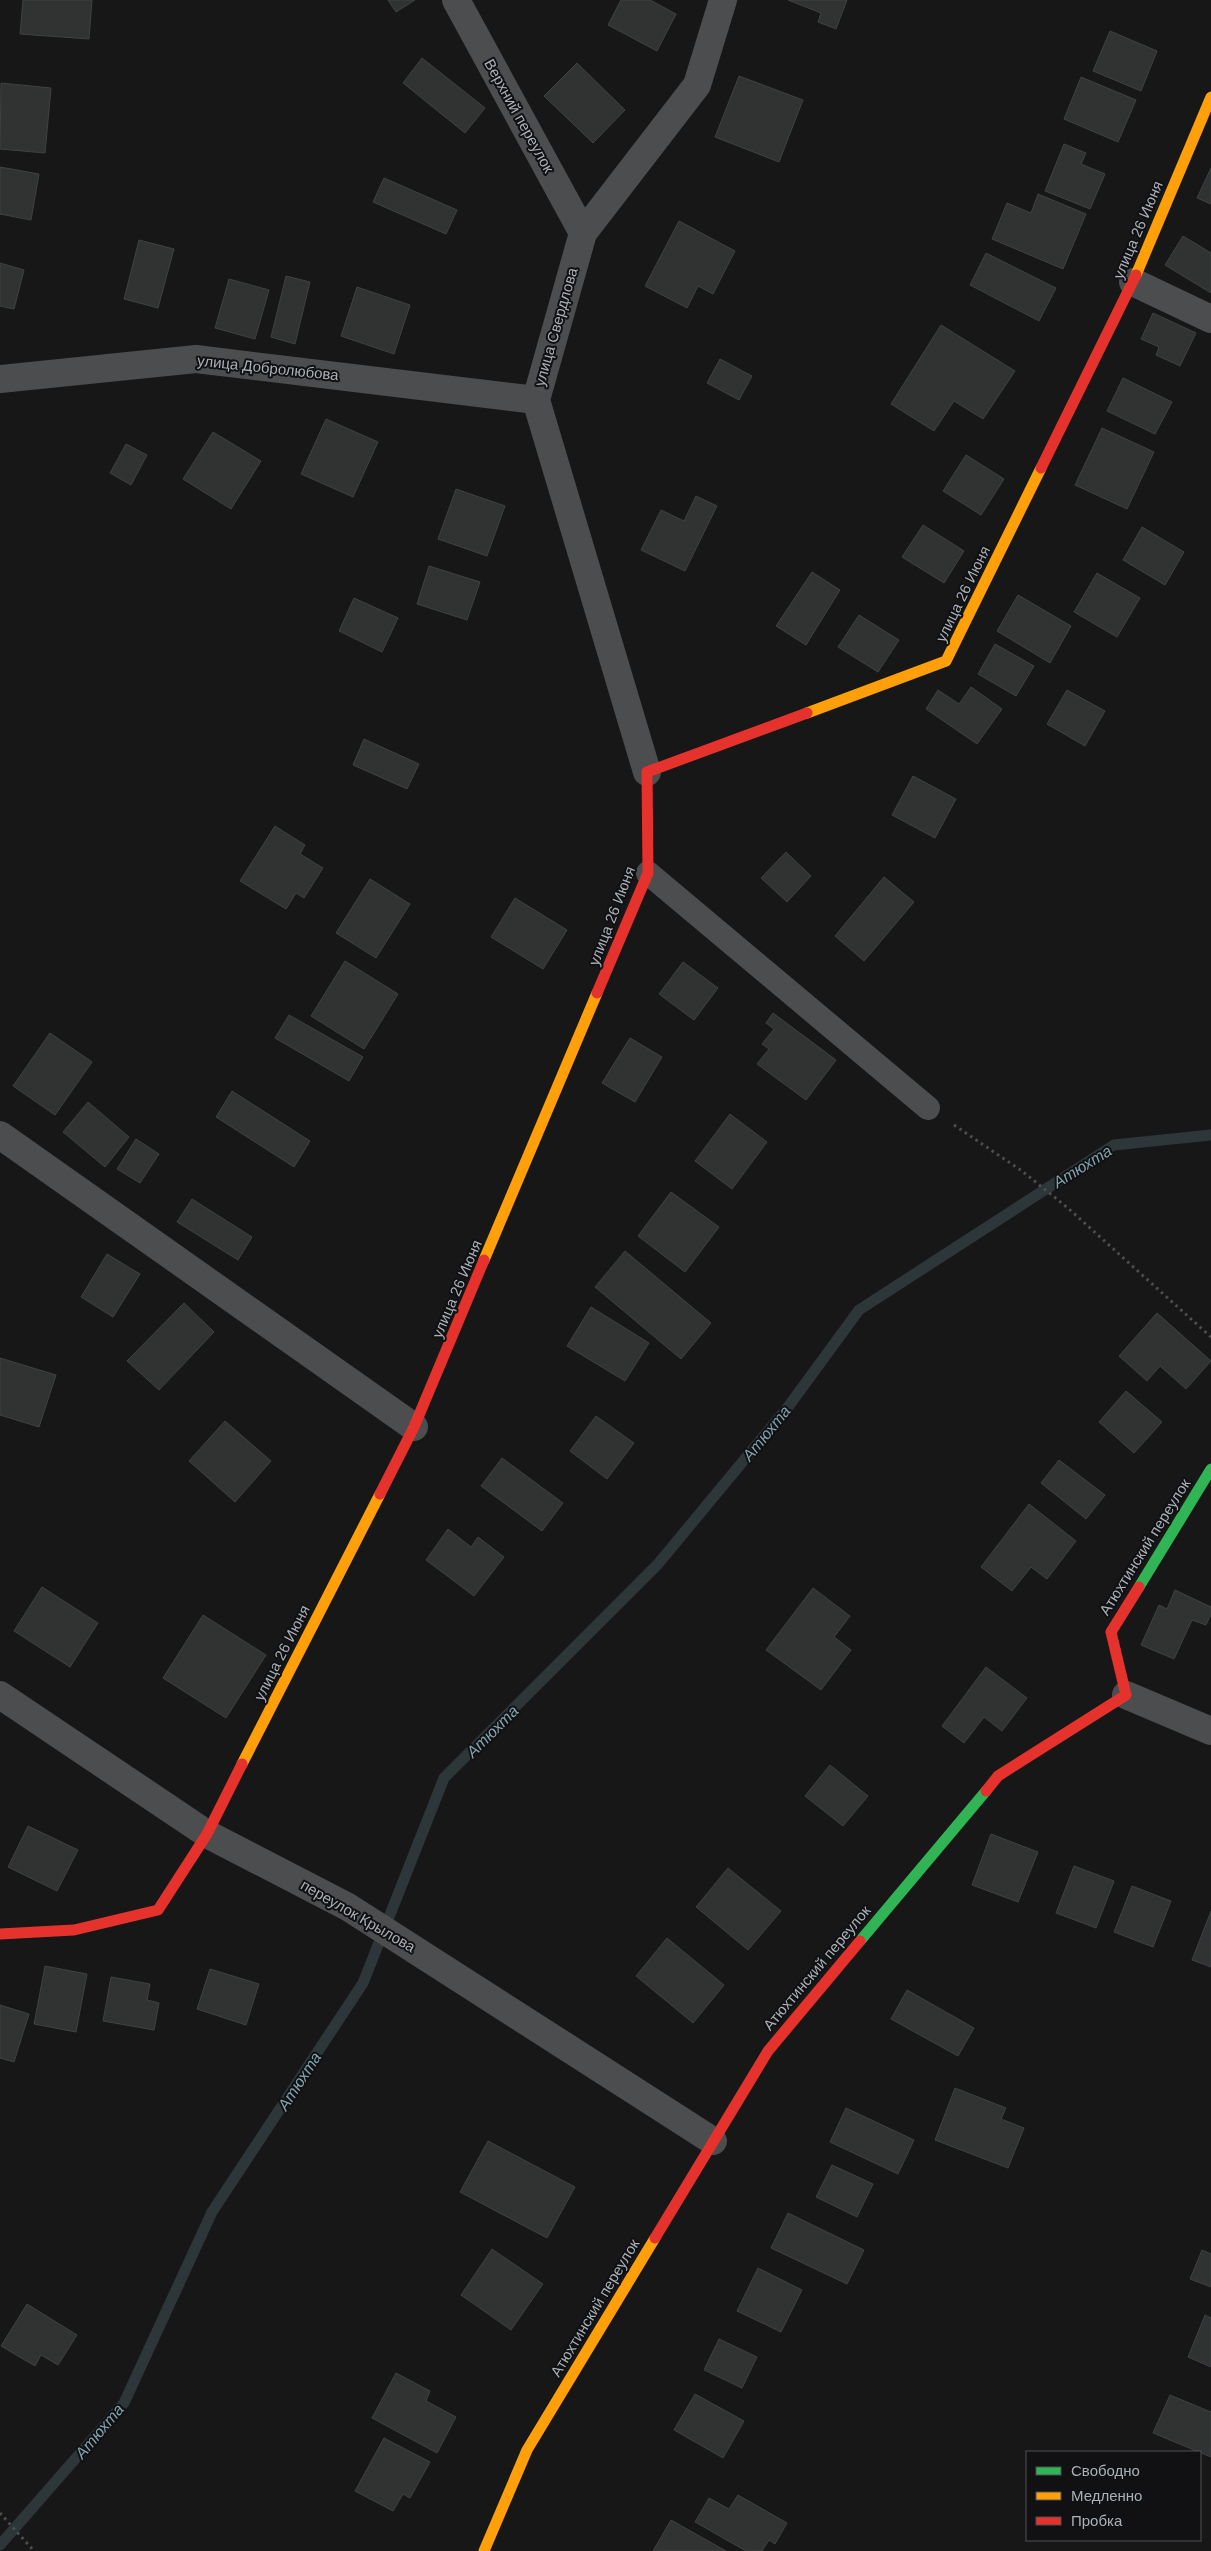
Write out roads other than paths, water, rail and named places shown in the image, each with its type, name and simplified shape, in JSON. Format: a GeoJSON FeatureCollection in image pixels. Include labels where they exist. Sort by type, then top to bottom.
{"type":"FeatureCollection","features":[{"type":"Feature","properties":{"kind":"street","name":"Верхний переулок"},"geometry":{"type":"LineString","coordinates":[[456,0],[582,232]]}},
{"type":"Feature","properties":{"kind":"street","name":"улица Свердлова"},"geometry":{"type":"LineString","coordinates":[[647,772],[536,400],[582,232],[697,84],[723,0]]}},
{"type":"Feature","properties":{"kind":"street","name":"улица 26 Июня"},"geometry":{"type":"LineString","coordinates":[[0,1934],[74,1930],[158,1910],[207,1834],[414,1428],[648,873],[647,772],[946,661],[1133,282],[1211,98]]}},
{"type":"Feature","properties":{"kind":"street"},"geometry":{"type":"LineString","coordinates":[[1133,282],[1211,319]]}},
{"type":"Feature","properties":{"kind":"street","name":"улица Добролюбова"},"geometry":{"type":"LineString","coordinates":[[0,379],[196,359],[536,400]]}},
{"type":"Feature","properties":{"kind":"street"},"geometry":{"type":"LineString","coordinates":[[0,1135],[414,1428]]}},
{"type":"Feature","properties":{"kind":"street","name":"Атюхтинский переулок"},"geometry":{"type":"LineString","coordinates":[[484,2551],[527,2450],[768,2051],[998,1776],[1126,1695],[1111,1632],[1211,1469]]}},
{"type":"Feature","properties":{"kind":"street","name":"переулок Крылова"},"geometry":{"type":"LineString","coordinates":[[0,1695],[207,1834],[348,1907],[713,2141]]}},
{"type":"Feature","properties":{"kind":"street"},"geometry":{"type":"LineString","coordinates":[[1126,1695],[1211,1731]]}},
{"type":"Feature","properties":{"kind":"lane"},"geometry":{"type":"LineString","coordinates":[[648,873],[928,1108]]}},
{"type":"Feature","properties":{"kind":"waterway","name":"Атюхта"},"geometry":{"type":"LineString","coordinates":[[0,2545],[124,2403],[212,2212],[363,1983],[444,1778],[658,1564],[788,1407],[859,1310],[1114,1145],[1211,1135]]}}]}
